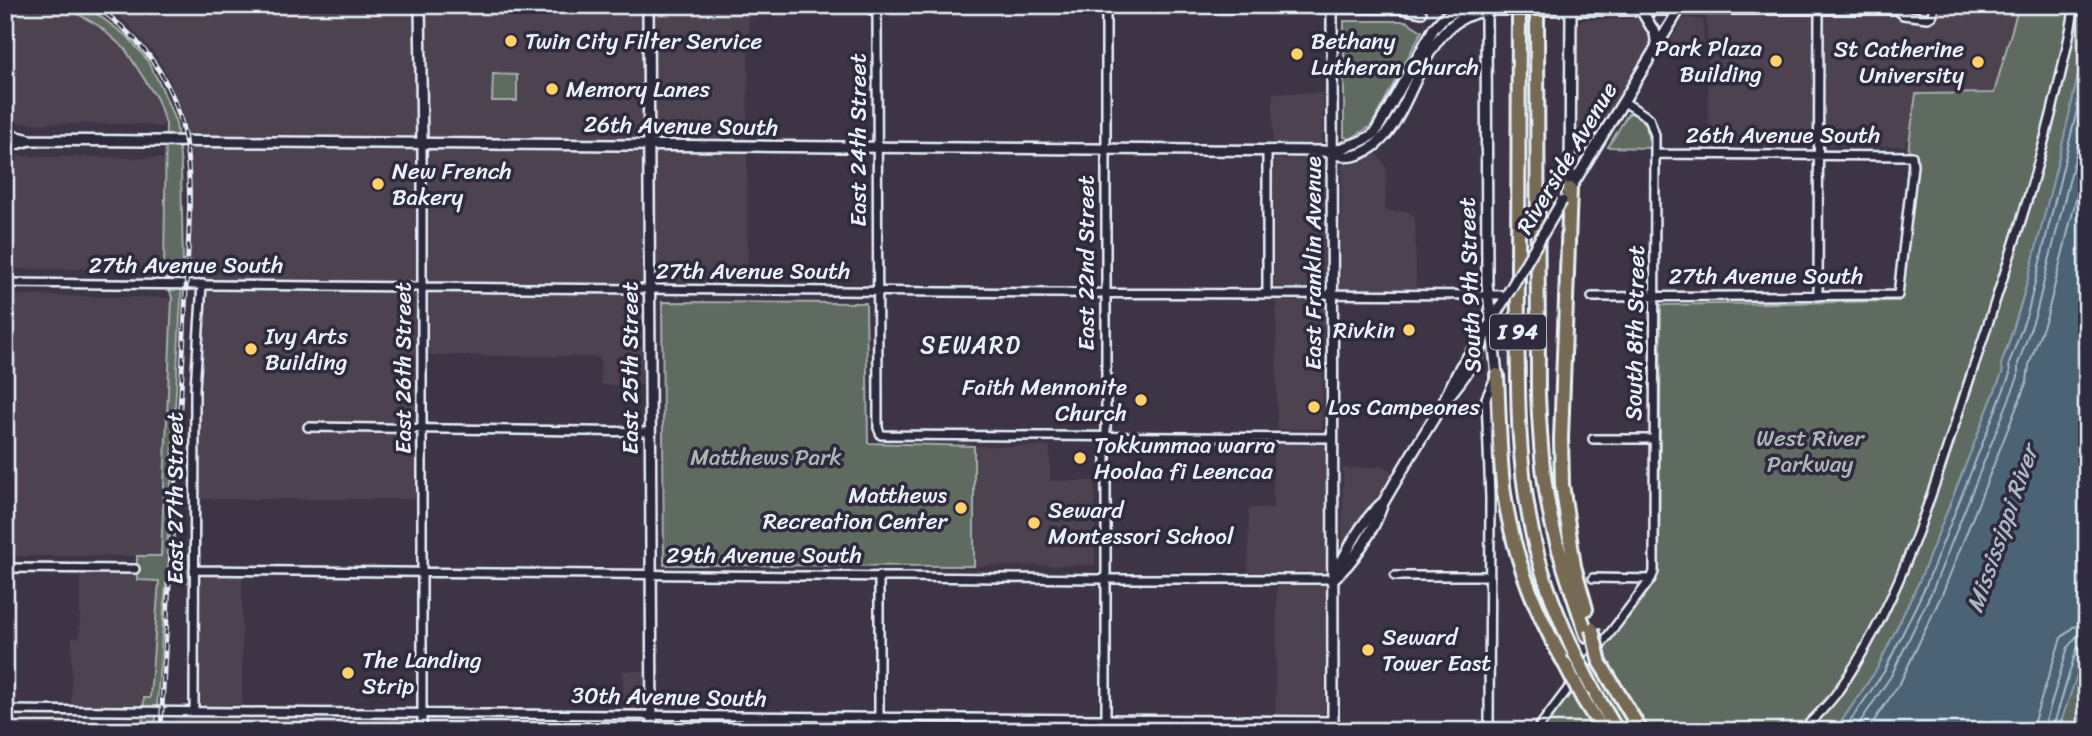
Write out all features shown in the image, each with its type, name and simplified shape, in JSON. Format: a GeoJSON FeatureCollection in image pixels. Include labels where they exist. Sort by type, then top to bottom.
{"type":"FeatureCollection","features":[{"type":"Feature","properties":{"kind":"highway","name":"I 94"},"geometry":{"type":"LineString","coordinates":[[1519,5],[1518,369],[1526,498],[1549,592],[1588,693],[1617,731]]}},
{"type":"Feature","properties":{"kind":"highway","name":"I 94"},"geometry":{"type":"LineString","coordinates":[[1538,5],[1540,445],[1554,531],[1568,581],[1590,632]]}},
{"type":"Feature","properties":{"kind":"highway"},"geometry":{"type":"LineString","coordinates":[[1570,189],[1561,439],[1562,484],[1574,566],[1590,632],[1603,667],[1641,731]]}},
{"type":"Feature","properties":{"kind":"highway"},"geometry":{"type":"LineString","coordinates":[[1497,375],[1503,477],[1512,533],[1528,588],[1565,664],[1588,693],[1603,731]]}},
{"type":"Feature","properties":{"kind":"street","name":"East 26th Street"},"geometry":{"type":"LineString","coordinates":[[420,5],[422,731]]}},
{"type":"Feature","properties":{"kind":"street","name":"East 25th Street"},"geometry":{"type":"LineString","coordinates":[[649,5],[652,731]]}},
{"type":"Feature","properties":{"kind":"street"},"geometry":{"type":"LineString","coordinates":[[870,5],[877,12],[881,11],[884,5],[928,5]]}},
{"type":"Feature","properties":{"kind":"street"},"geometry":{"type":"LineString","coordinates":[[937,5],[1332,7],[1401,9],[1422,13]]}},
{"type":"Feature","properties":{"kind":"street","name":"26th Avenue South"},"geometry":{"type":"LineString","coordinates":[[1332,152],[1360,143],[1375,133],[1434,29],[1450,13],[1468,5]]}},
{"type":"Feature","properties":{"kind":"street"},"geometry":{"type":"LineString","coordinates":[[1487,8],[1900,8],[1903,15],[1928,18],[1932,16],[1934,5]]}},
{"type":"Feature","properties":{"kind":"street"},"geometry":{"type":"LineString","coordinates":[[1802,731],[1836,694],[1852,671],[1907,559],[2026,207],[2053,106],[2075,5]]}},
{"type":"Feature","properties":{"kind":"street","name":"East 22nd Street"},"geometry":{"type":"LineString","coordinates":[[1106,6],[1106,731]]}},
{"type":"Feature","properties":{"kind":"street","name":"East Franklin Avenue"},"geometry":{"type":"LineString","coordinates":[[1332,7],[1333,727]]}},
{"type":"Feature","properties":{"kind":"street","name":"26th Avenue South"},"geometry":{"type":"LineString","coordinates":[[5,134],[30,140],[1267,151],[1332,152],[1344,157],[1354,156],[1381,141],[1445,31],[1462,18],[1487,8]]}},
{"type":"Feature","properties":{"kind":"street","name":"South 9th Street"},"geometry":{"type":"LineString","coordinates":[[1487,8],[1488,295],[1497,375],[1486,398],[1490,730]]}},
{"type":"Feature","properties":{"kind":"street"},"geometry":{"type":"LineString","coordinates":[[1567,8],[1570,189]]}},
{"type":"Feature","properties":{"kind":"street","name":"Riverside Avenue"},"geometry":{"type":"LineString","coordinates":[[1333,579],[1344,556],[1371,514],[1382,503],[1441,407],[1457,389],[1481,352],[1485,332],[1504,295],[1680,8]]}},
{"type":"Feature","properties":{"kind":"street"},"geometry":{"type":"LineString","coordinates":[[1641,10],[1655,33],[1657,47]]}},
{"type":"Feature","properties":{"kind":"street"},"geometry":{"type":"LineString","coordinates":[[1818,296],[1819,10]]}},
{"type":"Feature","properties":{"kind":"street","name":"East 24th Street"},"geometry":{"type":"LineString","coordinates":[[877,12],[878,428],[881,435],[1106,436]]}},
{"type":"Feature","properties":{"kind":"street","name":"South 8th Street"},"geometry":{"type":"LineString","coordinates":[[1624,102],[1649,118],[1655,135],[1654,572],[1651,579]]}},
{"type":"Feature","properties":{"kind":"street","name":"26th Avenue South"},"geometry":{"type":"LineString","coordinates":[[5,146],[30,140]]}},
{"type":"Feature","properties":{"kind":"street"},"geometry":{"type":"LineString","coordinates":[[1267,151],[1267,293]]}},
{"type":"Feature","properties":{"kind":"street","name":"26th Avenue South"},"geometry":{"type":"LineString","coordinates":[[1655,154],[1912,156],[1898,295]]}},
{"type":"Feature","properties":{"kind":"street","name":"27th Avenue South"},"geometry":{"type":"LineString","coordinates":[[5,283],[1504,295]]}},
{"type":"Feature","properties":{"kind":"street","name":"East 27th Street"},"geometry":{"type":"LineString","coordinates":[[194,711],[195,388],[202,284]]}},
{"type":"Feature","properties":{"kind":"street","name":"27th Avenue South"},"geometry":{"type":"LineString","coordinates":[[1592,297],[1898,295]]}},
{"type":"Feature","properties":{"kind":"street"},"geometry":{"type":"LineString","coordinates":[[308,427],[650,432]]}},
{"type":"Feature","properties":{"kind":"street"},"geometry":{"type":"LineString","coordinates":[[1106,436],[1333,438]]}},
{"type":"Feature","properties":{"kind":"street"},"geometry":{"type":"LineString","coordinates":[[1593,439],[1653,439]]}},
{"type":"Feature","properties":{"kind":"street"},"geometry":{"type":"LineString","coordinates":[[5,568],[135,569]]}},
{"type":"Feature","properties":{"kind":"street","name":"29th Avenue South"},"geometry":{"type":"LineString","coordinates":[[194,570],[1333,579]]}},
{"type":"Feature","properties":{"kind":"street"},"geometry":{"type":"LineString","coordinates":[[879,576],[879,731]]}},
{"type":"Feature","properties":{"kind":"street"},"geometry":{"type":"LineString","coordinates":[[1395,576],[1490,576]]}},
{"type":"Feature","properties":{"kind":"street"},"geometry":{"type":"LineString","coordinates":[[1593,578],[1651,579]]}},
{"type":"Feature","properties":{"kind":"street"},"geometry":{"type":"LineString","coordinates":[[1536,731],[1651,579]]}},
{"type":"Feature","properties":{"kind":"street","name":"30th Avenue South"},"geometry":{"type":"LineString","coordinates":[[5,710],[1106,719],[1490,730]]}},
{"type":"Feature","properties":{"kind":"street"},"geometry":{"type":"LineString","coordinates":[[1795,731],[1811,721]]}},
{"type":"Feature","properties":{"kind":"shaded area"},"geometry":{"type":"Polygon","coordinates":[[[20,5],[63,5],[99,26],[125,49],[143,75],[157,99],[166,124],[162,124],[162,127],[148,124],[5,123],[5,54],[20,5]]]}},
{"type":"Feature","properties":{"kind":"shaded area"},"geometry":{"type":"Polygon","coordinates":[[[107,5],[749,5],[748,281],[643,282],[643,385],[601,385],[600,357],[416,353],[418,499],[200,499],[202,322],[206,279],[189,279],[190,176],[187,139],[170,80],[155,54],[107,5]]]}},
{"type":"Feature","properties":{"kind":"shaded area"},"geometry":{"type":"Polygon","coordinates":[[[1703,5],[2023,5],[1995,103],[1912,139],[1906,139],[1905,146],[1709,145],[1707,23],[1703,5]]]}},
{"type":"Feature","properties":{"kind":"shaded area"},"geometry":{"type":"Polygon","coordinates":[[[1686,18],[1703,20],[1704,46],[1667,47],[1682,21],[1686,18]]]}},
{"type":"Feature","properties":{"kind":"shaded area"},"geometry":{"type":"Polygon","coordinates":[[[1639,19],[1652,36],[1651,46],[1589,148],[1582,149],[1578,143],[1578,25],[1582,20],[1639,19]]]}},
{"type":"Feature","properties":{"kind":"shaded area"},"geometry":{"type":"Polygon","coordinates":[[[1273,93],[1324,93],[1322,144],[1273,145],[1273,93]]]}},
{"type":"Feature","properties":{"kind":"shaded area"},"geometry":{"type":"Polygon","coordinates":[[[1376,152],[1386,167],[1385,211],[1408,211],[1415,217],[1416,288],[1343,290],[1340,286],[1342,167],[1346,162],[1376,152]]]}},
{"type":"Feature","properties":{"kind":"shaded area"},"geometry":{"type":"Polygon","coordinates":[[[5,156],[164,158],[164,269],[5,269],[5,156]]]}},
{"type":"Feature","properties":{"kind":"shaded area"},"geometry":{"type":"Polygon","coordinates":[[[1276,159],[1319,159],[1324,164],[1324,274],[1327,283],[1323,290],[1274,285],[1273,162],[1276,159]]]}},
{"type":"Feature","properties":{"kind":"shaded area"},"geometry":{"type":"Polygon","coordinates":[[[5,295],[174,298],[161,556],[5,556],[5,295]]]}},
{"type":"Feature","properties":{"kind":"shaded area"},"geometry":{"type":"Polygon","coordinates":[[[1276,301],[1323,302],[1327,308],[1324,314],[1322,429],[1277,429],[1276,301]]]}},
{"type":"Feature","properties":{"kind":"shaded area"},"geometry":{"type":"Polygon","coordinates":[[[1321,442],[1325,447],[1325,712],[1321,716],[1275,716],[1277,586],[1248,585],[1249,508],[1273,508],[1273,443],[1321,442]]]}},
{"type":"Feature","properties":{"kind":"shaded area","name":"Seward Montessori School"},"geometry":{"type":"Polygon","coordinates":[[[974,446],[1050,446],[1050,481],[1095,481],[1095,565],[974,566],[974,446]]]}},
{"type":"Feature","properties":{"kind":"shaded area"},"geometry":{"type":"Polygon","coordinates":[[[1384,467],[1394,472],[1345,545],[1342,541],[1343,468],[1384,467]]]}},
{"type":"Feature","properties":{"kind":"shaded area"},"geometry":{"type":"Polygon","coordinates":[[[137,574],[138,580],[159,580],[150,698],[144,699],[143,706],[71,705],[72,638],[80,637],[80,575],[137,574]]]}},
{"type":"Feature","properties":{"kind":"shaded area"},"geometry":{"type":"Polygon","coordinates":[[[242,575],[242,707],[203,706],[201,581],[205,576],[242,575]]]}},
{"type":"Feature","properties":{"kind":"shaded area"},"geometry":{"type":"Polygon","coordinates":[[[623,671],[644,671],[645,705],[640,710],[623,710],[623,671]]]}},
{"type":"Feature","properties":{"kind":"shaded area"},"geometry":{"type":"Polygon","coordinates":[[[175,718],[412,719],[417,725],[417,731],[174,731],[175,718]]]}},
{"type":"Feature","properties":{"kind":"green space"},"geometry":{"type":"Polygon","coordinates":[[[62,5],[85,5],[129,38],[147,60],[176,123],[181,166],[183,263],[167,554],[189,555],[189,582],[166,583],[155,731],[142,731],[144,698],[150,698],[159,581],[137,580],[137,556],[161,556],[172,298],[164,269],[166,124],[157,99],[125,49],[99,26],[62,5]]]}},
{"type":"Feature","properties":{"kind":"green space","name":"West River Parkway"},"geometry":{"type":"Polygon","coordinates":[[[2019,5],[2087,5],[2077,88],[2031,268],[2001,365],[2003,371],[1919,582],[1877,669],[1835,731],[1541,731],[1650,589],[1659,568],[1661,305],[1899,301],[1909,143],[1916,94],[1994,93],[2019,5]]]}},
{"type":"Feature","properties":{"kind":"green space"},"geometry":{"type":"Polygon","coordinates":[[[1344,21],[1406,21],[1422,31],[1371,126],[1350,139],[1344,137],[1344,21]]]}},
{"type":"Feature","properties":{"kind":"green space"},"geometry":{"type":"Polygon","coordinates":[[[493,74],[517,75],[517,101],[492,101],[493,74]]]}},
{"type":"Feature","properties":{"kind":"green space"},"geometry":{"type":"Polygon","coordinates":[[[1635,113],[1646,124],[1650,148],[1608,147],[1628,114],[1635,113]]]}},
{"type":"Feature","properties":{"kind":"green space","name":"Matthews Park"},"geometry":{"type":"Polygon","coordinates":[[[662,302],[866,303],[868,443],[974,446],[974,566],[664,565],[662,302]]]}},
{"type":"Feature","properties":{"kind":"green space"},"geometry":{"type":"Polygon","coordinates":[[[2087,645],[2087,731],[2058,731],[2082,653],[2087,645]]]}},
{"type":"Feature","properties":{"kind":"water","name":"Mississippi River"},"geometry":{"type":"Polygon","coordinates":[[[2087,28],[2087,645],[2058,731],[1835,731],[1877,669],[1919,582],[2003,371],[2001,365],[2027,284],[2059,158],[2087,28]]]}},
{"type":"Feature","properties":{"kind":"railway"},"geometry":{"type":"LineString","coordinates":[[93,5],[123,28],[159,70],[175,103],[186,143],[189,240],[161,731]]}},
{"type":"Feature","properties":{"kind":"place","name":"Twin City Filter Service"},"geometry":{"type":"Point","coordinates":[511,41]}},
{"type":"Feature","properties":{"kind":"place","name":"Bethany Lutheran Church"},"geometry":{"type":"Point","coordinates":[1297,54]}},
{"type":"Feature","properties":{"kind":"place","name":"Park Plaza Building"},"geometry":{"type":"Point","coordinates":[1776,61]}},
{"type":"Feature","properties":{"kind":"place","name":"St Catherine University"},"geometry":{"type":"Point","coordinates":[1978,62]}},
{"type":"Feature","properties":{"kind":"place","name":"Memory Lanes"},"geometry":{"type":"Point","coordinates":[552,89]}},
{"type":"Feature","properties":{"kind":"place","name":"New French Bakery"},"geometry":{"type":"Point","coordinates":[378,184]}},
{"type":"Feature","properties":{"kind":"place","name":"Rivkin"},"geometry":{"type":"Point","coordinates":[1409,330]}},
{"type":"Feature","properties":{"kind":"place","name":"Ivy Arts Building"},"geometry":{"type":"Point","coordinates":[251,349]}},
{"type":"Feature","properties":{"kind":"place","name":"Faith Mennonite Church"},"geometry":{"type":"Point","coordinates":[1141,400]}},
{"type":"Feature","properties":{"kind":"place","name":"Los Campeones"},"geometry":{"type":"Point","coordinates":[1314,407]}},
{"type":"Feature","properties":{"kind":"place","name":"Tokkummaa warra Hoolaa fi Leencaa"},"geometry":{"type":"Point","coordinates":[1080,458]}},
{"type":"Feature","properties":{"kind":"place","name":"Matthews Recreation Center"},"geometry":{"type":"Point","coordinates":[961,508]}},
{"type":"Feature","properties":{"kind":"place","name":"Seward Montessori School"},"geometry":{"type":"Point","coordinates":[1034,523]}},
{"type":"Feature","properties":{"kind":"place","name":"Seward Tower East"},"geometry":{"type":"Point","coordinates":[1368,650]}},
{"type":"Feature","properties":{"kind":"place","name":"The Landing Strip"},"geometry":{"type":"Point","coordinates":[348,673]}},
{"type":"Feature","properties":{"kind":"district","name":"SEWARD"},"geometry":{"type":"Point","coordinates":[971,345]}}]}
